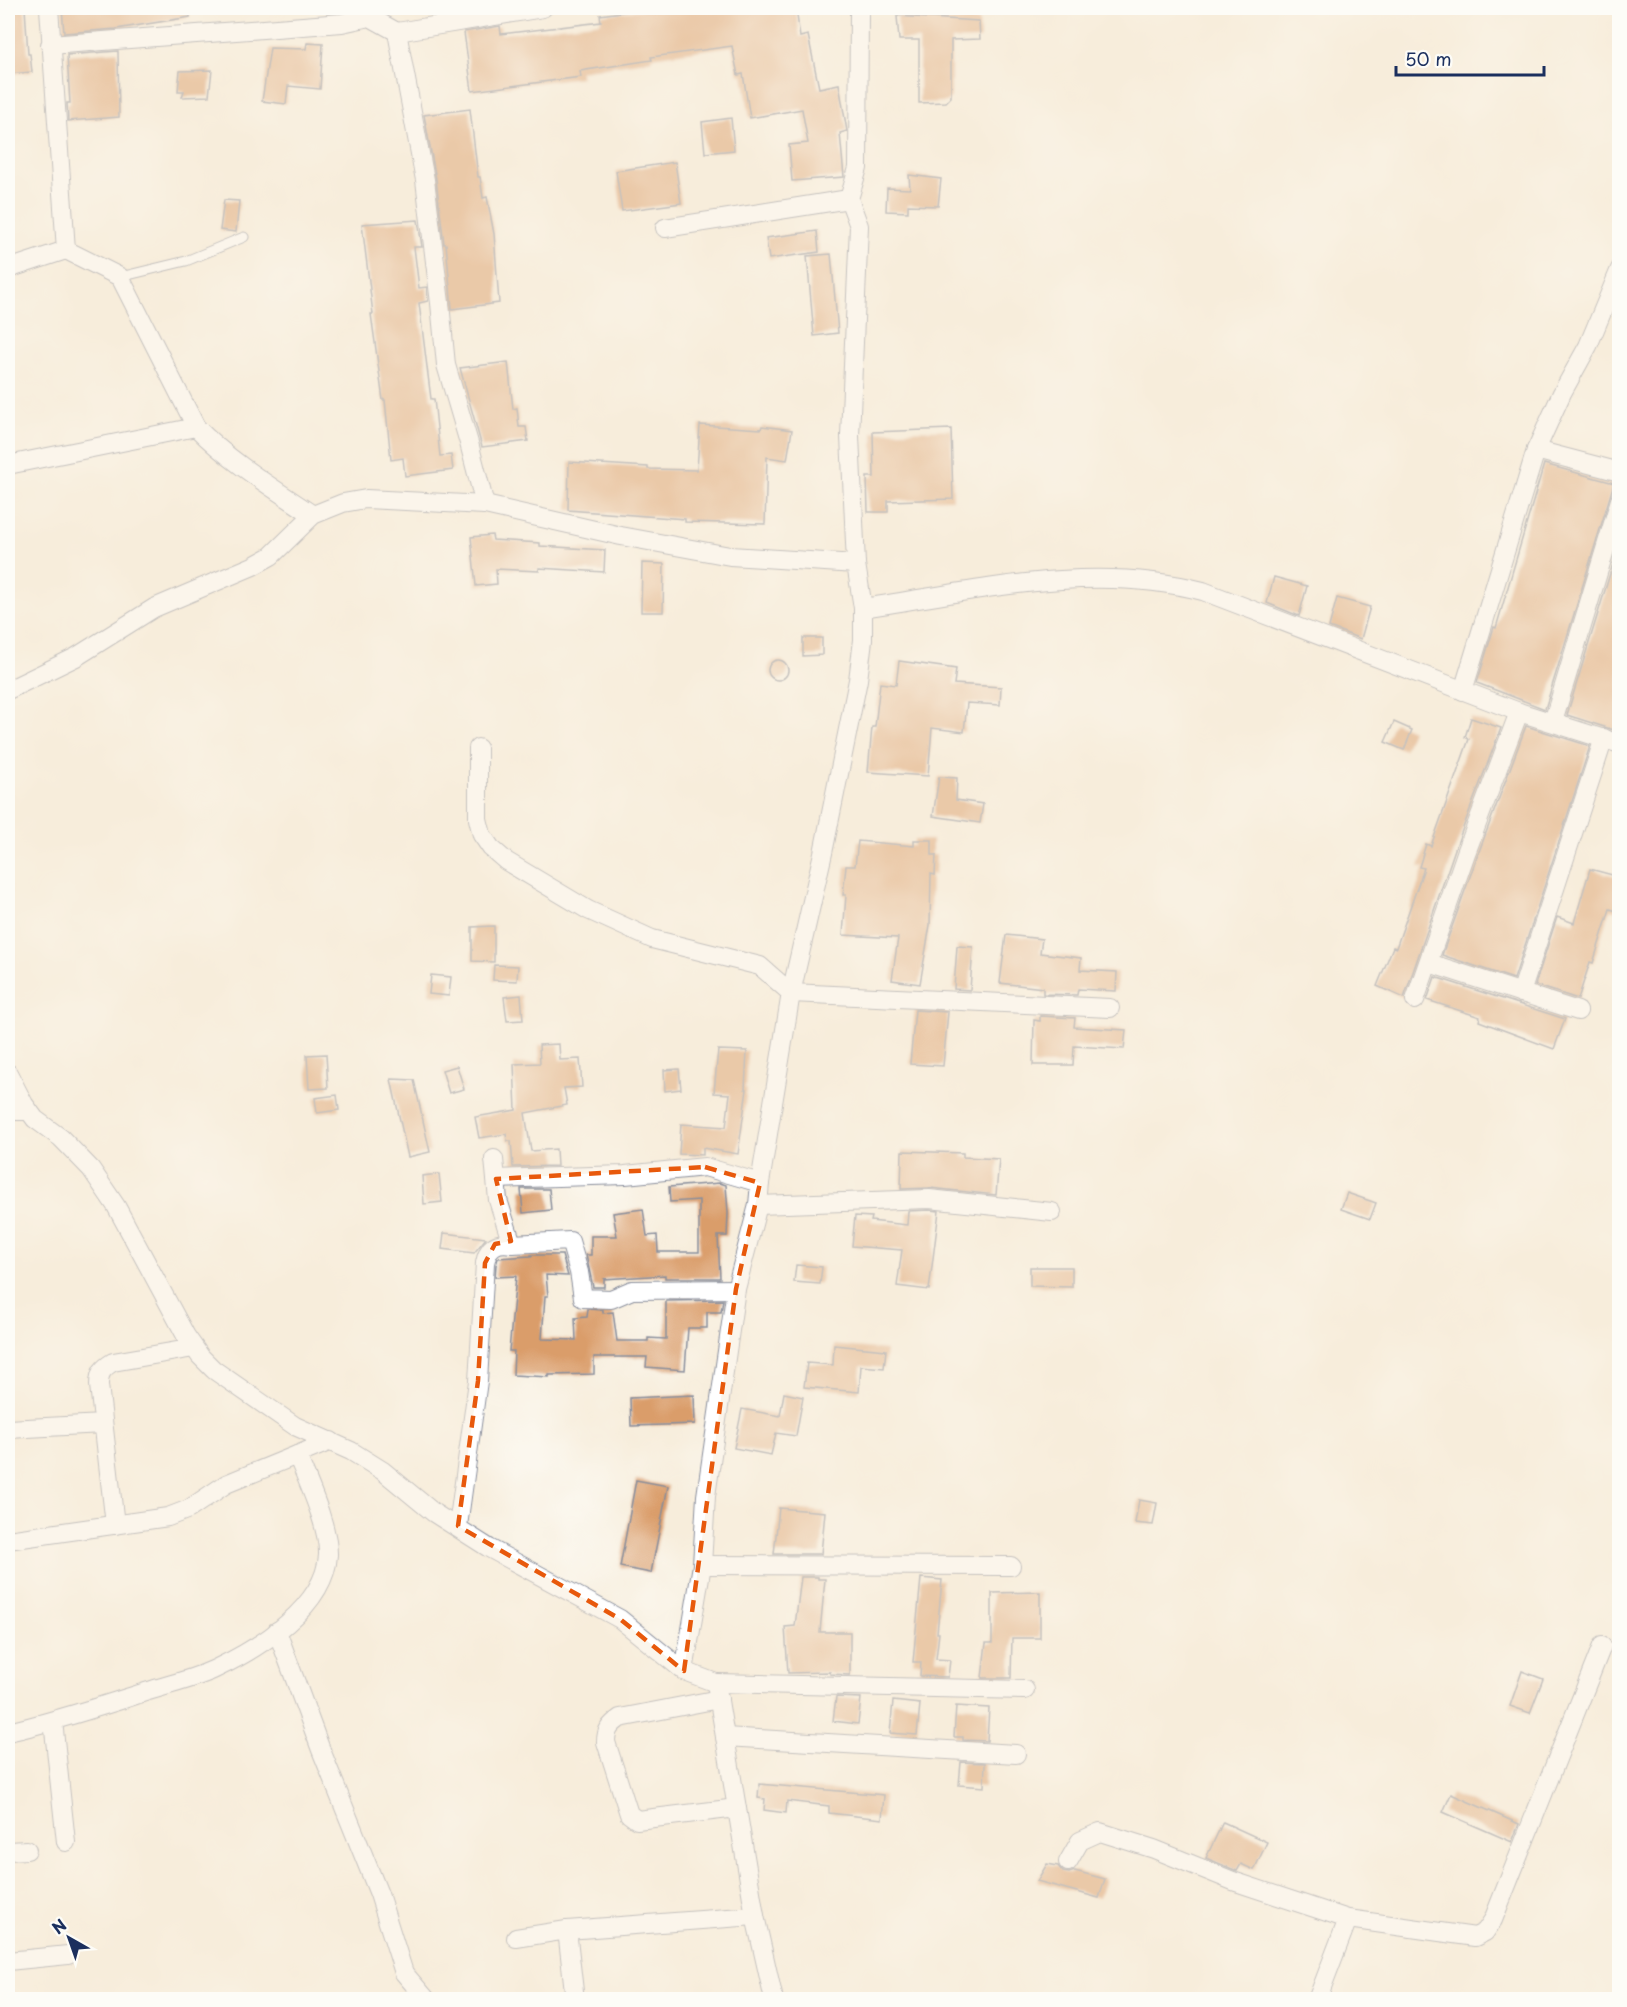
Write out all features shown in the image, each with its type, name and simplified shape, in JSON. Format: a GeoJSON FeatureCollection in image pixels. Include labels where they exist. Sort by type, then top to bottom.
{"type":"FeatureCollection","features":[{"type":"Feature","properties":{"kind":"street"},"geometry":{"type":"LineString","coordinates":[[49,8],[66,250]]}},
{"type":"Feature","properties":{"kind":"street"},"geometry":{"type":"LineString","coordinates":[[50,45],[342,23],[370,17],[397,32],[543,8]]}},
{"type":"Feature","properties":{"kind":"street"},"geometry":{"type":"LineString","coordinates":[[684,1671],[702,1565],[706,1496],[736,1289],[758,1205],[791,993],[823,853],[858,680],[863,640],[863,608],[856,564],[850,436],[859,226],[849,199],[858,168],[859,8]]}},
{"type":"Feature","properties":{"kind":"street"},"geometry":{"type":"LineString","coordinates":[[397,32],[425,180],[446,365],[485,505]]}},
{"type":"Feature","properties":{"kind":"street"},"geometry":{"type":"LineString","coordinates":[[665,228],[849,199]]}},
{"type":"Feature","properties":{"kind":"street"},"geometry":{"type":"LineString","coordinates":[[8,269],[66,250],[120,278],[196,427],[233,460],[313,515]]}},
{"type":"Feature","properties":{"kind":"street"},"geometry":{"type":"LineString","coordinates":[[1462,691],[1536,450],[1562,393],[1588,346],[1620,269]]}},
{"type":"Feature","properties":{"kind":"street"},"geometry":{"type":"LineString","coordinates":[[8,465],[196,427]]}},
{"type":"Feature","properties":{"kind":"street"},"geometry":{"type":"LineString","coordinates":[[1536,450],[1620,471]]}},
{"type":"Feature","properties":{"kind":"street"},"geometry":{"type":"LineString","coordinates":[[8,690],[33,680],[76,657],[154,608],[253,566],[271,556],[313,515],[343,502],[366,499],[485,505],[621,536],[730,556],[856,564]]}},
{"type":"Feature","properties":{"kind":"street"},"geometry":{"type":"LineString","coordinates":[[1553,722],[1620,500]]}},
{"type":"Feature","properties":{"kind":"street"},"geometry":{"type":"LineString","coordinates":[[863,608],[1046,579],[1165,582],[1203,591],[1519,712],[1612,741],[1521,993]]}},
{"type":"Feature","properties":{"kind":"street"},"geometry":{"type":"LineString","coordinates":[[1415,1000],[1466,853],[1519,712]]}},
{"type":"Feature","properties":{"kind":"street"},"geometry":{"type":"LineString","coordinates":[[478,748],[478,819],[482,835],[491,848],[506,861],[588,910],[652,939],[760,966],[791,993],[1110,1008]]}},
{"type":"Feature","properties":{"kind":"street"},"geometry":{"type":"LineString","coordinates":[[1428,963],[1578,1011]]}},
{"type":"Feature","properties":{"kind":"street"},"geometry":{"type":"LineString","coordinates":[[8,1073],[35,1119],[62,1138],[92,1169],[116,1206],[169,1308],[194,1348],[214,1370],[295,1426],[331,1441],[383,1471],[435,1513],[489,1548],[620,1619],[684,1671],[717,1691],[755,1916],[774,2000]]}},
{"type":"Feature","properties":{"kind":"street"},"geometry":{"type":"LineString","coordinates":[[8,1111],[29,1112]]}},
{"type":"Feature","properties":{"kind":"street"},"geometry":{"type":"LineString","coordinates":[[494,1159],[498,1200],[512,1244]]}},
{"type":"Feature","properties":{"kind":"street"},"geometry":{"type":"LineString","coordinates":[[496,1179],[625,1175],[705,1167],[760,1183]]}},
{"type":"Feature","properties":{"kind":"street"},"geometry":{"type":"LineString","coordinates":[[758,1205],[929,1199],[1052,1212]]}},
{"type":"Feature","properties":{"kind":"street"},"geometry":{"type":"LineString","coordinates":[[458,1526],[478,1381],[485,1263],[487,1252],[495,1244],[570,1241],[579,1272],[583,1298],[611,1299],[632,1290],[736,1289]]}},
{"type":"Feature","properties":{"kind":"street"},"geometry":{"type":"LineString","coordinates":[[115,1525],[99,1374],[104,1367],[113,1362],[194,1348]]}},
{"type":"Feature","properties":{"kind":"street"},"geometry":{"type":"LineString","coordinates":[[8,1429],[103,1424]]}},
{"type":"Feature","properties":{"kind":"street"},"geometry":{"type":"LineString","coordinates":[[8,1540],[168,1517],[189,1509],[226,1484],[331,1441]]}},
{"type":"Feature","properties":{"kind":"street"},"geometry":{"type":"LineString","coordinates":[[8,1732],[53,1721],[215,1669],[252,1650],[305,1607],[322,1582],[328,1555],[322,1519],[297,1455]]}},
{"type":"Feature","properties":{"kind":"street"},"geometry":{"type":"LineString","coordinates":[[702,1565],[1011,1566]]}},
{"type":"Feature","properties":{"kind":"street"},"geometry":{"type":"LineString","coordinates":[[277,1631],[321,1750],[379,1894],[404,1973],[427,2000]]}},
{"type":"Feature","properties":{"kind":"street"},"geometry":{"type":"LineString","coordinates":[[1068,1862],[1080,1841],[1100,1832],[1154,1849],[1233,1881],[1348,1919],[1475,1937],[1485,1932],[1493,1920],[1602,1646]]}},
{"type":"Feature","properties":{"kind":"street"},"geometry":{"type":"LineString","coordinates":[[737,1808],[638,1820],[629,1814],[606,1742],[606,1732],[620,1718],[717,1691],[1025,1690]]}},
{"type":"Feature","properties":{"kind":"street"},"geometry":{"type":"LineString","coordinates":[[53,1721],[66,1842]]}},
{"type":"Feature","properties":{"kind":"street"},"geometry":{"type":"LineString","coordinates":[[725,1737],[1016,1754]]}},
{"type":"Feature","properties":{"kind":"street"},"geometry":{"type":"LineString","coordinates":[[8,1851],[27,1850]]}},
{"type":"Feature","properties":{"kind":"street"},"geometry":{"type":"LineString","coordinates":[[516,1938],[567,1930],[755,1916]]}},
{"type":"Feature","properties":{"kind":"street"},"geometry":{"type":"LineString","coordinates":[[1317,2000],[1348,1919]]}},
{"type":"Feature","properties":{"kind":"street"},"geometry":{"type":"LineString","coordinates":[[567,1930],[575,2000]]}},
{"type":"Feature","properties":{"kind":"street"},"geometry":{"type":"LineString","coordinates":[[8,1961],[68,1955]]}},
{"type":"Feature","properties":{"kind":"lane"},"geometry":{"type":"LineString","coordinates":[[120,278],[186,261],[244,237]]}},
{"type":"Feature","properties":{"kind":"highlighted area"},"geometry":{"type":"Polygon","coordinates":[[[705,1167],[760,1183],[736,1289],[684,1671],[620,1619],[458,1526],[478,1381],[485,1263],[495,1244],[511,1241],[496,1179],[705,1167]]]}},
{"type":"Feature","properties":{"kind":"building"},"geometry":{"type":"Polygon","coordinates":[[[25,8],[28,54],[30,54],[32,72],[8,74],[8,9],[25,8]]]}},
{"type":"Feature","properties":{"kind":"building"},"geometry":{"type":"Polygon","coordinates":[[[62,8],[190,8],[190,17],[116,29],[64,33],[62,8]]]}},
{"type":"Feature","properties":{"kind":"building"},"geometry":{"type":"Polygon","coordinates":[[[652,8],[796,8],[800,37],[808,35],[819,88],[839,84],[847,131],[840,133],[844,177],[792,181],[789,145],[808,143],[802,109],[750,118],[743,74],[738,75],[732,46],[651,57],[652,60],[580,71],[581,77],[472,91],[464,32],[500,26],[501,34],[601,22],[600,15],[652,8]]]}},
{"type":"Feature","properties":{"kind":"building"},"geometry":{"type":"Polygon","coordinates":[[[897,16],[979,21],[980,39],[951,40],[951,97],[946,102],[919,103],[919,40],[899,40],[897,16]]]}},
{"type":"Feature","properties":{"kind":"building"},"geometry":{"type":"Polygon","coordinates":[[[307,43],[323,44],[320,89],[288,86],[286,104],[262,101],[270,48],[306,49],[307,43]]]}},
{"type":"Feature","properties":{"kind":"building"},"geometry":{"type":"Polygon","coordinates":[[[118,51],[119,117],[68,121],[67,103],[70,103],[67,55],[118,51]]]}},
{"type":"Feature","properties":{"kind":"building"},"geometry":{"type":"Polygon","coordinates":[[[212,70],[209,96],[182,97],[184,91],[178,91],[180,71],[212,70]]]}},
{"type":"Feature","properties":{"kind":"building"},"geometry":{"type":"Polygon","coordinates":[[[470,109],[478,177],[480,177],[483,198],[487,197],[494,234],[499,303],[452,309],[446,244],[444,244],[436,179],[424,115],[470,109]]]}},
{"type":"Feature","properties":{"kind":"building"},"geometry":{"type":"Polygon","coordinates":[[[731,118],[734,150],[705,153],[702,122],[731,118]]]}},
{"type":"Feature","properties":{"kind":"building"},"geometry":{"type":"Polygon","coordinates":[[[675,162],[681,203],[622,211],[616,171],[675,162]]]}},
{"type":"Feature","properties":{"kind":"building"},"geometry":{"type":"Polygon","coordinates":[[[909,175],[941,179],[938,206],[908,205],[908,212],[886,211],[887,188],[910,189],[909,175]]]}},
{"type":"Feature","properties":{"kind":"building"},"geometry":{"type":"Polygon","coordinates":[[[224,200],[239,201],[236,232],[220,230],[224,200]]]}},
{"type":"Feature","properties":{"kind":"building"},"geometry":{"type":"Polygon","coordinates":[[[418,220],[422,247],[414,247],[419,288],[427,287],[428,301],[419,303],[431,399],[434,399],[440,456],[451,455],[453,470],[405,476],[403,458],[391,460],[385,400],[383,400],[371,314],[373,314],[362,224],[418,220]]]}},
{"type":"Feature","properties":{"kind":"building"},"geometry":{"type":"Polygon","coordinates":[[[817,231],[819,252],[769,259],[766,238],[817,231]]]}},
{"type":"Feature","properties":{"kind":"building"},"geometry":{"type":"Polygon","coordinates":[[[831,254],[838,333],[814,336],[807,256],[831,254]]]}},
{"type":"Feature","properties":{"kind":"building"},"geometry":{"type":"Polygon","coordinates":[[[508,362],[513,409],[517,408],[519,427],[526,427],[528,441],[482,447],[460,368],[508,362]]]}},
{"type":"Feature","properties":{"kind":"building"},"geometry":{"type":"Polygon","coordinates":[[[700,425],[761,429],[762,426],[792,430],[787,460],[767,457],[765,524],[685,522],[685,519],[568,510],[569,462],[648,467],[648,469],[697,470],[700,425]]]}},
{"type":"Feature","properties":{"kind":"building"},"geometry":{"type":"Polygon","coordinates":[[[951,429],[953,499],[888,501],[888,512],[868,512],[867,477],[874,477],[873,432],[951,429]]]}},
{"type":"Feature","properties":{"kind":"building"},"geometry":{"type":"Polygon","coordinates":[[[1544,464],[1614,483],[1545,709],[1477,683],[1494,627],[1496,628],[1544,464]]]}},
{"type":"Feature","properties":{"kind":"building"},"geometry":{"type":"Polygon","coordinates":[[[492,535],[493,540],[605,550],[604,572],[539,568],[539,571],[496,569],[497,584],[476,586],[471,537],[492,535]]]}},
{"type":"Feature","properties":{"kind":"building"},"geometry":{"type":"Polygon","coordinates":[[[1620,541],[1620,732],[1567,715],[1620,541]]]}},
{"type":"Feature","properties":{"kind":"building"},"geometry":{"type":"Polygon","coordinates":[[[642,563],[664,564],[663,612],[641,612],[642,563]]]}},
{"type":"Feature","properties":{"kind":"building"},"geometry":{"type":"Polygon","coordinates":[[[1274,577],[1307,586],[1299,616],[1267,603],[1274,577]]]}},
{"type":"Feature","properties":{"kind":"building"},"geometry":{"type":"Polygon","coordinates":[[[1337,598],[1370,607],[1361,639],[1329,627],[1337,598]]]}},
{"type":"Feature","properties":{"kind":"building"},"geometry":{"type":"Polygon","coordinates":[[[803,638],[822,638],[822,655],[803,656],[803,638]]]}},
{"type":"Feature","properties":{"kind":"building"},"geometry":{"type":"Polygon","coordinates":[[[778,660],[785,663],[788,670],[785,677],[778,680],[771,677],[768,670],[771,663],[778,660]]]}},
{"type":"Feature","properties":{"kind":"building"},"geometry":{"type":"Polygon","coordinates":[[[899,661],[956,669],[954,684],[1001,687],[1000,705],[967,703],[964,732],[932,728],[928,776],[868,772],[872,727],[875,727],[880,683],[896,685],[899,661]]]}},
{"type":"Feature","properties":{"kind":"building"},"geometry":{"type":"Polygon","coordinates":[[[1471,718],[1501,728],[1455,849],[1404,998],[1377,986],[1393,947],[1396,948],[1424,868],[1419,867],[1426,844],[1431,846],[1469,739],[1465,737],[1471,718]]]}},
{"type":"Feature","properties":{"kind":"building"},"geometry":{"type":"Polygon","coordinates":[[[1394,722],[1412,730],[1404,750],[1385,742],[1394,722]]]}},
{"type":"Feature","properties":{"kind":"building"},"geometry":{"type":"Polygon","coordinates":[[[1526,726],[1590,746],[1514,979],[1442,955],[1526,726]]]}},
{"type":"Feature","properties":{"kind":"building"},"geometry":{"type":"Polygon","coordinates":[[[939,777],[957,778],[956,800],[983,804],[980,823],[933,816],[939,777]]]}},
{"type":"Feature","properties":{"kind":"building"},"geometry":{"type":"Polygon","coordinates":[[[914,840],[932,840],[932,855],[936,855],[935,875],[931,874],[930,925],[920,984],[892,980],[898,938],[843,935],[846,866],[855,866],[858,841],[914,846],[914,840]]]}},
{"type":"Feature","properties":{"kind":"building"},"geometry":{"type":"Polygon","coordinates":[[[1590,869],[1620,877],[1620,912],[1610,909],[1593,963],[1590,962],[1578,999],[1535,985],[1557,917],[1574,923],[1590,869]]]}},
{"type":"Feature","properties":{"kind":"building"},"geometry":{"type":"Polygon","coordinates":[[[494,926],[494,962],[472,961],[472,927],[494,926]]]}},
{"type":"Feature","properties":{"kind":"building"},"geometry":{"type":"Polygon","coordinates":[[[1006,935],[1042,939],[1040,953],[1081,958],[1080,970],[1117,972],[1116,991],[1078,989],[1077,995],[1043,994],[1043,988],[1000,983],[1006,935]]]}},
{"type":"Feature","properties":{"kind":"building"},"geometry":{"type":"Polygon","coordinates":[[[957,946],[973,947],[970,990],[954,989],[957,946]]]}},
{"type":"Feature","properties":{"kind":"building"},"geometry":{"type":"Polygon","coordinates":[[[494,965],[518,966],[517,981],[493,980],[494,965]]]}},
{"type":"Feature","properties":{"kind":"building"},"geometry":{"type":"Polygon","coordinates":[[[431,975],[451,977],[449,996],[429,994],[431,975]]]}},
{"type":"Feature","properties":{"kind":"building"},"geometry":{"type":"Polygon","coordinates":[[[1435,977],[1565,1019],[1554,1049],[1479,1021],[1480,1017],[1427,1000],[1435,977]]]}},
{"type":"Feature","properties":{"kind":"building"},"geometry":{"type":"Polygon","coordinates":[[[521,995],[523,1020],[507,1021],[504,997],[521,995]]]}},
{"type":"Feature","properties":{"kind":"building"},"geometry":{"type":"Polygon","coordinates":[[[915,1010],[948,1012],[943,1066],[910,1064],[915,1010]]]}},
{"type":"Feature","properties":{"kind":"building"},"geometry":{"type":"Polygon","coordinates":[[[1040,1016],[1075,1018],[1074,1027],[1126,1030],[1124,1049],[1074,1046],[1073,1065],[1033,1065],[1034,1020],[1040,1021],[1040,1016]]]}},
{"type":"Feature","properties":{"kind":"building"},"geometry":{"type":"Polygon","coordinates":[[[559,1044],[560,1060],[580,1059],[582,1087],[564,1088],[567,1105],[525,1113],[531,1151],[556,1149],[557,1166],[513,1167],[511,1141],[507,1141],[506,1134],[479,1138],[475,1117],[516,1110],[514,1064],[540,1063],[539,1045],[559,1044]]]}},
{"type":"Feature","properties":{"kind":"building"},"geometry":{"type":"Polygon","coordinates":[[[718,1050],[747,1051],[745,1089],[747,1089],[738,1154],[703,1148],[703,1155],[679,1154],[681,1124],[726,1127],[730,1094],[714,1093],[718,1050]]]}},
{"type":"Feature","properties":{"kind":"building"},"geometry":{"type":"Polygon","coordinates":[[[326,1054],[328,1088],[309,1089],[307,1055],[326,1054]]]}},
{"type":"Feature","properties":{"kind":"building"},"geometry":{"type":"Polygon","coordinates":[[[457,1066],[464,1089],[449,1093],[442,1070],[457,1066]]]}},
{"type":"Feature","properties":{"kind":"building"},"geometry":{"type":"Polygon","coordinates":[[[679,1069],[681,1089],[665,1091],[664,1070],[679,1069]]]}},
{"type":"Feature","properties":{"kind":"building"},"geometry":{"type":"Polygon","coordinates":[[[391,1079],[414,1080],[430,1152],[408,1157],[391,1079]]]}},
{"type":"Feature","properties":{"kind":"building"},"geometry":{"type":"Polygon","coordinates":[[[337,1095],[339,1110],[317,1113],[315,1098],[337,1095]]]}},
{"type":"Feature","properties":{"kind":"building"},"geometry":{"type":"Polygon","coordinates":[[[902,1151],[963,1153],[963,1157],[999,1159],[996,1195],[930,1188],[901,1189],[902,1151]]]}},
{"type":"Feature","properties":{"kind":"building"},"geometry":{"type":"Polygon","coordinates":[[[439,1174],[442,1202],[424,1204],[422,1176],[439,1174]]]}},
{"type":"Feature","properties":{"kind":"building"},"geometry":{"type":"Polygon","coordinates":[[[720,1183],[726,1185],[728,1213],[727,1236],[718,1236],[720,1278],[665,1278],[665,1275],[604,1279],[604,1287],[593,1287],[586,1255],[591,1255],[591,1236],[617,1236],[613,1213],[643,1209],[647,1236],[657,1235],[658,1252],[699,1252],[699,1200],[670,1202],[669,1187],[720,1183]]]}},
{"type":"Feature","properties":{"kind":"building"},"geometry":{"type":"Polygon","coordinates":[[[521,1189],[549,1189],[551,1210],[523,1213],[521,1189]]]}},
{"type":"Feature","properties":{"kind":"building"},"geometry":{"type":"Polygon","coordinates":[[[1347,1193],[1376,1203],[1370,1219],[1341,1209],[1347,1193]]]}},
{"type":"Feature","properties":{"kind":"building"},"geometry":{"type":"Polygon","coordinates":[[[908,1211],[939,1211],[929,1290],[897,1286],[902,1250],[852,1246],[855,1216],[872,1217],[871,1221],[907,1225],[908,1211]]]}},
{"type":"Feature","properties":{"kind":"building"},"geometry":{"type":"Polygon","coordinates":[[[444,1233],[486,1238],[474,1253],[442,1249],[444,1233]]]}},
{"type":"Feature","properties":{"kind":"building"},"geometry":{"type":"Polygon","coordinates":[[[562,1255],[568,1276],[546,1275],[548,1296],[545,1296],[542,1339],[576,1340],[575,1318],[587,1317],[588,1309],[603,1310],[603,1313],[613,1312],[617,1341],[666,1339],[666,1301],[723,1300],[721,1312],[707,1312],[707,1328],[688,1328],[685,1370],[646,1367],[647,1357],[594,1357],[594,1374],[549,1375],[549,1377],[513,1375],[514,1351],[509,1351],[516,1276],[495,1277],[496,1265],[498,1258],[562,1255]]]}},
{"type":"Feature","properties":{"kind":"building"},"geometry":{"type":"Polygon","coordinates":[[[796,1265],[822,1267],[820,1284],[794,1282],[796,1265]]]}},
{"type":"Feature","properties":{"kind":"building"},"geometry":{"type":"Polygon","coordinates":[[[1030,1267],[1072,1267],[1072,1287],[1030,1286],[1030,1267]]]}},
{"type":"Feature","properties":{"kind":"building"},"geometry":{"type":"Polygon","coordinates":[[[834,1345],[886,1350],[884,1368],[861,1366],[859,1392],[804,1387],[807,1363],[833,1365],[834,1345]]]}},
{"type":"Feature","properties":{"kind":"building"},"geometry":{"type":"Polygon","coordinates":[[[784,1393],[803,1397],[796,1436],[776,1433],[771,1455],[734,1448],[742,1409],[780,1416],[784,1393]]]}},
{"type":"Feature","properties":{"kind":"building"},"geometry":{"type":"Polygon","coordinates":[[[694,1395],[695,1424],[631,1426],[630,1398],[694,1395]]]}},
{"type":"Feature","properties":{"kind":"building"},"geometry":{"type":"Polygon","coordinates":[[[636,1480],[668,1486],[651,1573],[620,1567],[636,1480]]]}},
{"type":"Feature","properties":{"kind":"building"},"geometry":{"type":"Polygon","coordinates":[[[1139,1500],[1157,1503],[1153,1525],[1135,1523],[1139,1500]]]}},
{"type":"Feature","properties":{"kind":"building"},"geometry":{"type":"Polygon","coordinates":[[[779,1508],[825,1512],[821,1554],[774,1554],[779,1508]]]}},
{"type":"Feature","properties":{"kind":"building"},"geometry":{"type":"Polygon","coordinates":[[[801,1577],[825,1579],[820,1632],[850,1632],[850,1675],[830,1674],[830,1672],[788,1673],[785,1627],[795,1626],[801,1577]]]}},
{"type":"Feature","properties":{"kind":"building"},"geometry":{"type":"Polygon","coordinates":[[[921,1578],[942,1580],[936,1659],[950,1660],[948,1677],[920,1676],[921,1662],[913,1662],[921,1578]]]}},
{"type":"Feature","properties":{"kind":"building"},"geometry":{"type":"Polygon","coordinates":[[[1040,1592],[1040,1638],[1012,1638],[1011,1678],[982,1678],[986,1643],[992,1643],[992,1593],[1040,1592]]]}},
{"type":"Feature","properties":{"kind":"building"},"geometry":{"type":"Polygon","coordinates":[[[1522,1671],[1543,1679],[1530,1713],[1510,1706],[1522,1671]]]}},
{"type":"Feature","properties":{"kind":"building"},"geometry":{"type":"Polygon","coordinates":[[[836,1697],[861,1698],[858,1724],[833,1721],[836,1697]]]}},
{"type":"Feature","properties":{"kind":"building"},"geometry":{"type":"Polygon","coordinates":[[[893,1701],[920,1704],[917,1735],[890,1733],[893,1701]]]}},
{"type":"Feature","properties":{"kind":"building"},"geometry":{"type":"Polygon","coordinates":[[[956,1706],[989,1708],[987,1741],[963,1740],[963,1737],[954,1737],[956,1706]]]}},
{"type":"Feature","properties":{"kind":"building"},"geometry":{"type":"Polygon","coordinates":[[[961,1762],[985,1763],[984,1787],[959,1785],[961,1762]]]}},
{"type":"Feature","properties":{"kind":"building"},"geometry":{"type":"Polygon","coordinates":[[[759,1784],[884,1795],[882,1819],[829,1813],[829,1806],[787,1801],[786,1813],[764,1810],[765,1799],[758,1798],[759,1784]]]}},
{"type":"Feature","properties":{"kind":"building"},"geometry":{"type":"Polygon","coordinates":[[[1451,1794],[1519,1824],[1512,1842],[1443,1812],[1451,1794]]]}},
{"type":"Feature","properties":{"kind":"building"},"geometry":{"type":"Polygon","coordinates":[[[1223,1822],[1267,1842],[1254,1870],[1241,1864],[1237,1871],[1206,1858],[1223,1822]]]}},
{"type":"Feature","properties":{"kind":"building"},"geometry":{"type":"Polygon","coordinates":[[[1047,1864],[1058,1866],[1063,1872],[1075,1871],[1105,1879],[1099,1898],[1037,1881],[1047,1864]]]}}]}
